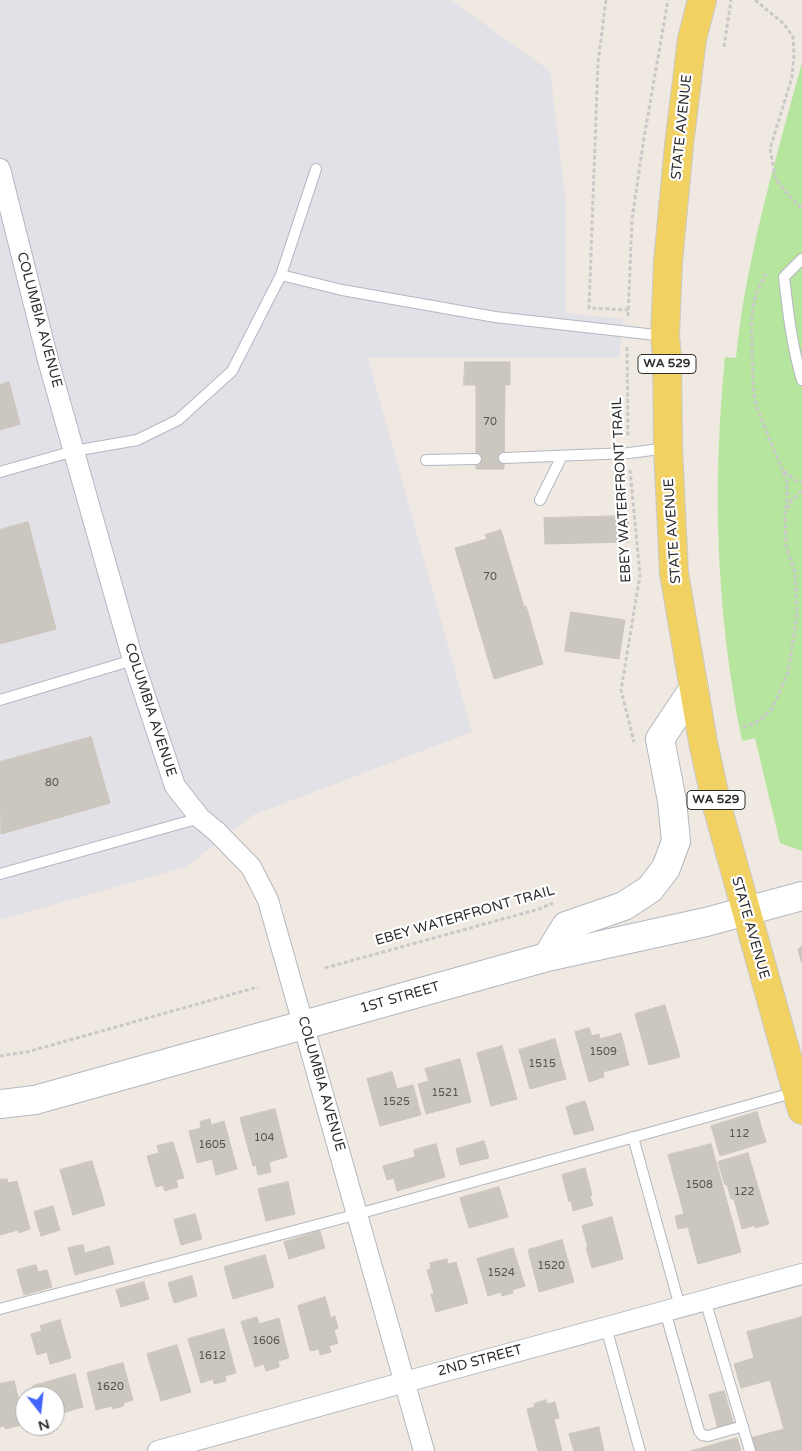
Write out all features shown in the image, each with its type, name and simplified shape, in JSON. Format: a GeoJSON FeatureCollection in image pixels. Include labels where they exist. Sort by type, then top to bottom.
{"type":"FeatureCollection","features":[{"type":"Feature","properties":{"kind":"main road","name":"STATE AVENUE"},"geometry":{"type":"LineString","coordinates":[[702,0],[692,39],[679,145],[668,262],[666,336],[668,448],[674,573],[703,742],[717,806],[800,1101]]}},
{"type":"Feature","properties":{"kind":"street","name":"COLUMBIA AVENUE"},"geometry":{"type":"LineString","coordinates":[[0,169],[48,360],[134,660],[174,786],[200,818],[217,832],[251,867],[268,900],[424,1451]]}},
{"type":"Feature","properties":{"kind":"street"},"geometry":{"type":"LineString","coordinates":[[548,957],[566,926],[624,906],[650,889],[666,868],[676,841],[672,801],[660,738],[694,688]]}},
{"type":"Feature","properties":{"kind":"street","name":"1ST STREET"},"geometry":{"type":"LineString","coordinates":[[0,1104],[34,1100],[548,957],[706,922],[802,896]]}},
{"type":"Feature","properties":{"kind":"street","name":"2ND STREET"},"geometry":{"type":"LineString","coordinates":[[158,1451],[802,1274]]}},
{"type":"Feature","properties":{"kind":"lane"},"geometry":{"type":"LineString","coordinates":[[0,472],[74,451],[137,440],[178,420],[232,371],[281,275],[316,169]]}},
{"type":"Feature","properties":{"kind":"lane"},"geometry":{"type":"LineString","coordinates":[[802,259],[784,277],[795,353],[802,380]]}},
{"type":"Feature","properties":{"kind":"lane"},"geometry":{"type":"LineString","coordinates":[[281,275],[342,290],[495,317],[666,336]]}},
{"type":"Feature","properties":{"kind":"lane"},"geometry":{"type":"LineString","coordinates":[[504,458],[629,453],[668,448]]}},
{"type":"Feature","properties":{"kind":"lane"},"geometry":{"type":"LineString","coordinates":[[540,500],[562,456]]}},
{"type":"Feature","properties":{"kind":"lane"},"geometry":{"type":"LineString","coordinates":[[426,460],[476,459]]}},
{"type":"Feature","properties":{"kind":"lane"},"geometry":{"type":"LineString","coordinates":[[0,700],[134,660]]}},
{"type":"Feature","properties":{"kind":"lane"},"geometry":{"type":"LineString","coordinates":[[0,874],[200,818]]}},
{"type":"Feature","properties":{"kind":"lane"},"geometry":{"type":"LineString","coordinates":[[0,1309],[358,1214],[633,1137],[800,1101]]}},
{"type":"Feature","properties":{"kind":"lane"},"geometry":{"type":"LineString","coordinates":[[633,1137],[699,1431],[702,1435],[708,1436],[743,1426]]}},
{"type":"Feature","properties":{"kind":"lane"},"geometry":{"type":"LineString","coordinates":[[705,1300],[750,1451]]}},
{"type":"Feature","properties":{"kind":"lane"},"geometry":{"type":"LineString","coordinates":[[606,1327],[640,1451]]}},
{"type":"Feature","properties":{"kind":"path"},"geometry":{"type":"LineString","coordinates":[[606,0],[598,62],[589,308],[628,310]]}},
{"type":"Feature","properties":{"kind":"path","name":"EBEY WATERFRONT TRAIL"},"geometry":{"type":"LineString","coordinates":[[634,745],[621,690],[640,576],[629,453],[627,331],[632,219],[668,0]]}},
{"type":"Feature","properties":{"kind":"path"},"geometry":{"type":"LineString","coordinates":[[724,47],[731,0]]}},
{"type":"Feature","properties":{"kind":"path"},"geometry":{"type":"LineString","coordinates":[[755,0],[784,24],[793,37],[792,77],[770,149],[776,180],[802,209]]}},
{"type":"Feature","properties":{"kind":"path"},"geometry":{"type":"LineString","coordinates":[[743,727],[753,724],[770,710],[784,684],[791,657],[797,616],[794,573],[786,546],[787,482],[757,408],[753,385],[752,328],[754,301],[759,286],[771,269]]}},
{"type":"Feature","properties":{"kind":"path"},"geometry":{"type":"LineString","coordinates":[[783,470],[796,481],[802,483]]}},
{"type":"Feature","properties":{"kind":"path"},"geometry":{"type":"LineString","coordinates":[[785,514],[792,500],[802,490]]}},
{"type":"Feature","properties":{"kind":"path","name":"EBEY WATERFRONT TRAIL"},"geometry":{"type":"LineString","coordinates":[[324,968],[539,909],[556,902]]}},
{"type":"Feature","properties":{"kind":"path"},"geometry":{"type":"LineString","coordinates":[[0,1056],[27,1052],[258,987]]}},
{"type":"Feature","properties":{"kind":"shaded area"},"geometry":{"type":"Polygon","coordinates":[[[0,0],[451,0],[550,71],[566,202],[566,313],[623,319],[619,358],[368,358],[472,732],[253,815],[186,867],[0,920],[0,0]]]}},
{"type":"Feature","properties":{"kind":"green space"},"geometry":{"type":"Polygon","coordinates":[[[802,62],[802,851],[780,843],[755,738],[742,741],[733,693],[722,597],[718,502],[721,406],[725,357],[736,358],[754,246],[802,62]]]}},
{"type":"Feature","properties":{"kind":"building"},"geometry":{"type":"Polygon","coordinates":[[[465,362],[510,362],[510,385],[505,385],[504,469],[476,469],[476,385],[464,385],[465,362]]]}},
{"type":"Feature","properties":{"kind":"building"},"geometry":{"type":"Polygon","coordinates":[[[9,382],[20,424],[0,430],[0,385],[9,382]]]}},
{"type":"Feature","properties":{"kind":"building"},"geometry":{"type":"Polygon","coordinates":[[[628,516],[629,542],[545,544],[544,518],[628,516]]]}},
{"type":"Feature","properties":{"kind":"building"},"geometry":{"type":"Polygon","coordinates":[[[28,522],[56,629],[0,644],[0,530],[28,522]]]}},
{"type":"Feature","properties":{"kind":"building"},"geometry":{"type":"Polygon","coordinates":[[[501,530],[543,664],[494,679],[455,548],[487,539],[485,535],[501,530]]]}},
{"type":"Feature","properties":{"kind":"building"},"geometry":{"type":"Polygon","coordinates":[[[571,612],[625,620],[619,659],[565,651],[571,612]]]}},
{"type":"Feature","properties":{"kind":"building"},"geometry":{"type":"Polygon","coordinates":[[[91,737],[110,803],[1,834],[0,762],[91,737]]]}},
{"type":"Feature","properties":{"kind":"building"},"geometry":{"type":"Polygon","coordinates":[[[802,946],[802,963],[798,950],[802,946]]]}},
{"type":"Feature","properties":{"kind":"building"},"geometry":{"type":"Polygon","coordinates":[[[665,1005],[680,1057],[649,1065],[635,1014],[665,1005]]]}},
{"type":"Feature","properties":{"kind":"building"},"geometry":{"type":"Polygon","coordinates":[[[589,1028],[592,1036],[599,1034],[600,1039],[621,1033],[629,1065],[603,1072],[604,1077],[589,1082],[575,1032],[589,1028]]]}},
{"type":"Feature","properties":{"kind":"building"},"geometry":{"type":"Polygon","coordinates":[[[555,1039],[566,1079],[530,1089],[519,1050],[555,1039]]]}},
{"type":"Feature","properties":{"kind":"building"},"geometry":{"type":"Polygon","coordinates":[[[502,1046],[517,1099],[491,1106],[477,1053],[502,1046]]]}},
{"type":"Feature","properties":{"kind":"building"},"geometry":{"type":"Polygon","coordinates":[[[460,1059],[471,1102],[426,1114],[418,1084],[429,1081],[425,1069],[460,1059]]]}},
{"type":"Feature","properties":{"kind":"building"},"geometry":{"type":"Polygon","coordinates":[[[392,1072],[397,1089],[413,1085],[421,1115],[380,1126],[367,1079],[392,1072]]]}},
{"type":"Feature","properties":{"kind":"building"},"geometry":{"type":"Polygon","coordinates":[[[585,1101],[594,1130],[574,1135],[566,1107],[585,1101]]]}},
{"type":"Feature","properties":{"kind":"building"},"geometry":{"type":"Polygon","coordinates":[[[275,1109],[287,1157],[269,1162],[271,1172],[258,1175],[256,1165],[253,1166],[240,1118],[275,1109]]]}},
{"type":"Feature","properties":{"kind":"building"},"geometry":{"type":"Polygon","coordinates":[[[757,1112],[766,1142],[720,1156],[711,1126],[757,1112]]]}},
{"type":"Feature","properties":{"kind":"building"},"geometry":{"type":"Polygon","coordinates":[[[210,1119],[211,1125],[224,1121],[237,1169],[216,1175],[212,1159],[197,1163],[189,1131],[201,1128],[200,1122],[210,1119]]]}},
{"type":"Feature","properties":{"kind":"building"},"geometry":{"type":"Polygon","coordinates":[[[484,1141],[489,1158],[460,1165],[456,1149],[484,1141]]]}},
{"type":"Feature","properties":{"kind":"building"},"geometry":{"type":"Polygon","coordinates":[[[173,1142],[184,1178],[176,1180],[178,1187],[165,1191],[163,1185],[156,1187],[147,1156],[159,1153],[157,1146],[173,1142]]]}},
{"type":"Feature","properties":{"kind":"building"},"geometry":{"type":"Polygon","coordinates":[[[436,1144],[445,1177],[397,1191],[394,1178],[387,1180],[383,1166],[415,1157],[414,1150],[436,1144]]]}},
{"type":"Feature","properties":{"kind":"building"},"geometry":{"type":"Polygon","coordinates":[[[711,1144],[741,1252],[698,1264],[688,1227],[678,1229],[675,1216],[684,1214],[668,1155],[711,1144]]]}},
{"type":"Feature","properties":{"kind":"building"},"geometry":{"type":"Polygon","coordinates":[[[748,1153],[769,1224],[755,1228],[755,1225],[742,1229],[734,1199],[731,1199],[718,1162],[748,1153]]]}},
{"type":"Feature","properties":{"kind":"building"},"geometry":{"type":"Polygon","coordinates":[[[92,1161],[105,1205],[73,1215],[60,1170],[92,1161]]]}},
{"type":"Feature","properties":{"kind":"building"},"geometry":{"type":"Polygon","coordinates":[[[585,1168],[593,1205],[573,1211],[562,1175],[585,1168]]]}},
{"type":"Feature","properties":{"kind":"building"},"geometry":{"type":"Polygon","coordinates":[[[7,1179],[8,1183],[17,1181],[30,1229],[19,1233],[18,1230],[0,1235],[0,1180],[7,1179]]]}},
{"type":"Feature","properties":{"kind":"building"},"geometry":{"type":"Polygon","coordinates":[[[288,1182],[295,1214],[266,1221],[258,1189],[288,1182]]]}},
{"type":"Feature","properties":{"kind":"building"},"geometry":{"type":"Polygon","coordinates":[[[499,1187],[508,1217],[469,1228],[460,1198],[499,1187]]]}},
{"type":"Feature","properties":{"kind":"building"},"geometry":{"type":"Polygon","coordinates":[[[53,1206],[60,1230],[41,1236],[34,1212],[53,1206]]]}},
{"type":"Feature","properties":{"kind":"building"},"geometry":{"type":"Polygon","coordinates":[[[195,1214],[202,1239],[181,1245],[174,1220],[195,1214]]]}},
{"type":"Feature","properties":{"kind":"building"},"geometry":{"type":"Polygon","coordinates":[[[612,1217],[623,1259],[592,1268],[582,1226],[612,1217]]]}},
{"type":"Feature","properties":{"kind":"building"},"geometry":{"type":"Polygon","coordinates":[[[320,1231],[325,1248],[289,1259],[284,1242],[320,1231]]]}},
{"type":"Feature","properties":{"kind":"building"},"geometry":{"type":"Polygon","coordinates":[[[562,1240],[574,1282],[539,1292],[528,1250],[562,1240]]]}},
{"type":"Feature","properties":{"kind":"building"},"geometry":{"type":"Polygon","coordinates":[[[83,1245],[85,1253],[109,1246],[114,1264],[75,1275],[68,1248],[83,1245]]]}},
{"type":"Feature","properties":{"kind":"building"},"geometry":{"type":"Polygon","coordinates":[[[513,1248],[525,1286],[512,1290],[513,1293],[502,1296],[501,1292],[488,1296],[477,1259],[513,1248]]]}},
{"type":"Feature","properties":{"kind":"building"},"geometry":{"type":"Polygon","coordinates":[[[265,1255],[274,1287],[233,1299],[224,1267],[265,1255]]]}},
{"type":"Feature","properties":{"kind":"building"},"geometry":{"type":"Polygon","coordinates":[[[447,1259],[448,1264],[456,1262],[468,1303],[436,1312],[431,1294],[434,1293],[427,1270],[431,1269],[430,1263],[447,1259]]]}},
{"type":"Feature","properties":{"kind":"building"},"geometry":{"type":"Polygon","coordinates":[[[36,1265],[38,1272],[47,1270],[52,1287],[24,1295],[17,1270],[36,1265]]]}},
{"type":"Feature","properties":{"kind":"building"},"geometry":{"type":"Polygon","coordinates":[[[192,1276],[197,1296],[174,1303],[168,1283],[192,1276]]]}},
{"type":"Feature","properties":{"kind":"building"},"geometry":{"type":"Polygon","coordinates":[[[144,1282],[149,1299],[121,1307],[116,1290],[144,1282]]]}},
{"type":"Feature","properties":{"kind":"building"},"geometry":{"type":"Polygon","coordinates":[[[325,1297],[331,1318],[335,1316],[338,1328],[334,1330],[338,1343],[329,1346],[331,1352],[320,1355],[319,1349],[310,1351],[298,1306],[325,1297]]]}},
{"type":"Feature","properties":{"kind":"building"},"geometry":{"type":"Polygon","coordinates":[[[257,1317],[259,1324],[279,1318],[289,1358],[278,1361],[279,1367],[266,1371],[264,1364],[255,1367],[241,1322],[257,1317]]]}},
{"type":"Feature","properties":{"kind":"building"},"geometry":{"type":"Polygon","coordinates":[[[802,1317],[802,1450],[754,1451],[750,1438],[784,1429],[770,1380],[741,1388],[734,1364],[754,1358],[747,1332],[802,1317]]]}},
{"type":"Feature","properties":{"kind":"building"},"geometry":{"type":"Polygon","coordinates":[[[60,1320],[71,1358],[50,1364],[47,1352],[37,1355],[31,1334],[42,1331],[40,1326],[60,1320]]]}},
{"type":"Feature","properties":{"kind":"building"},"geometry":{"type":"Polygon","coordinates":[[[224,1329],[236,1373],[225,1376],[226,1381],[214,1384],[213,1379],[201,1383],[188,1339],[224,1329]]]}},
{"type":"Feature","properties":{"kind":"building"},"geometry":{"type":"Polygon","coordinates":[[[177,1345],[191,1392],[161,1401],[147,1354],[177,1345]]]}},
{"type":"Feature","properties":{"kind":"building"},"geometry":{"type":"Polygon","coordinates":[[[123,1363],[133,1400],[123,1403],[124,1406],[113,1409],[112,1406],[96,1410],[87,1373],[123,1363]]]}},
{"type":"Feature","properties":{"kind":"building"},"geometry":{"type":"Polygon","coordinates":[[[75,1374],[83,1407],[65,1412],[65,1386],[33,1386],[75,1374]]]}},
{"type":"Feature","properties":{"kind":"building"},"geometry":{"type":"Polygon","coordinates":[[[14,1381],[15,1386],[15,1426],[5,1429],[5,1426],[0,1427],[0,1384],[14,1381]]]}},
{"type":"Feature","properties":{"kind":"building"},"geometry":{"type":"Polygon","coordinates":[[[724,1391],[734,1425],[718,1429],[709,1395],[724,1391]]]}},
{"type":"Feature","properties":{"kind":"building"},"geometry":{"type":"Polygon","coordinates":[[[546,1400],[547,1404],[555,1402],[559,1418],[554,1419],[562,1451],[538,1451],[527,1409],[535,1407],[534,1404],[546,1400]]]}},
{"type":"Feature","properties":{"kind":"building"},"geometry":{"type":"Polygon","coordinates":[[[599,1427],[604,1451],[574,1451],[569,1434],[599,1427]]]}},
{"type":"Feature","properties":{"kind":"building"},"geometry":{"type":"Polygon","coordinates":[[[737,1438],[741,1451],[691,1451],[737,1438]]]}}]}
